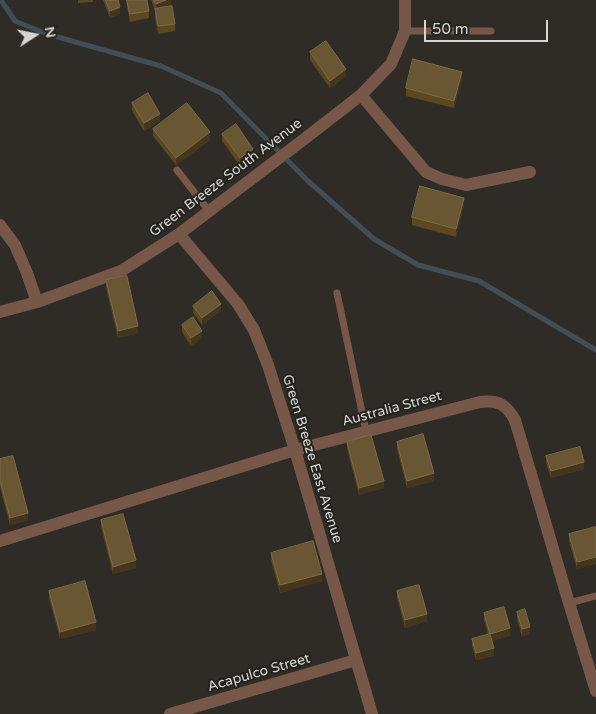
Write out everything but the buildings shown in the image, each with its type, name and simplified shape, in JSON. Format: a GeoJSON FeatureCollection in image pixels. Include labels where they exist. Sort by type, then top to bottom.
{"type":"FeatureCollection","features":[{"type":"Feature","properties":{"kind":"street","name":"Green Breeze South Avenue"},"geometry":{"type":"LineString","coordinates":[[0,312],[37,302],[121,271],[179,234],[303,140],[361,94],[391,64],[405,31],[405,0]]}},
{"type":"Feature","properties":{"kind":"street"},"geometry":{"type":"LineString","coordinates":[[361,94],[426,172],[442,180],[466,185],[530,172]]}},
{"type":"Feature","properties":{"kind":"street"},"geometry":{"type":"LineString","coordinates":[[0,225],[15,245],[37,302]]}},
{"type":"Feature","properties":{"kind":"street","name":"Green Breeze East Avenue"},"geometry":{"type":"LineString","coordinates":[[179,234],[238,304],[254,330],[268,365],[295,450],[372,714]]}},
{"type":"Feature","properties":{"kind":"street","name":"Australia Street"},"geometry":{"type":"LineString","coordinates":[[0,541],[295,450],[490,401],[509,409],[515,420],[596,691]]}},
{"type":"Feature","properties":{"kind":"street","name":"Acapulco Street"},"geometry":{"type":"LineString","coordinates":[[170,714],[356,660]]}},
{"type":"Feature","properties":{"kind":"lane"},"geometry":{"type":"LineString","coordinates":[[405,31],[491,31]]}},
{"type":"Feature","properties":{"kind":"lane"},"geometry":{"type":"LineString","coordinates":[[177,170],[209,211]]}},
{"type":"Feature","properties":{"kind":"lane"},"geometry":{"type":"LineString","coordinates":[[337,294],[366,431]]}},
{"type":"Feature","properties":{"kind":"lane"},"geometry":{"type":"LineString","coordinates":[[569,603],[596,596]]}},
{"type":"Feature","properties":{"kind":"waterway"},"geometry":{"type":"LineString","coordinates":[[1,0],[15,21],[47,34],[161,66],[221,93],[308,181],[374,239],[418,265],[479,281],[596,350]]}}]}
